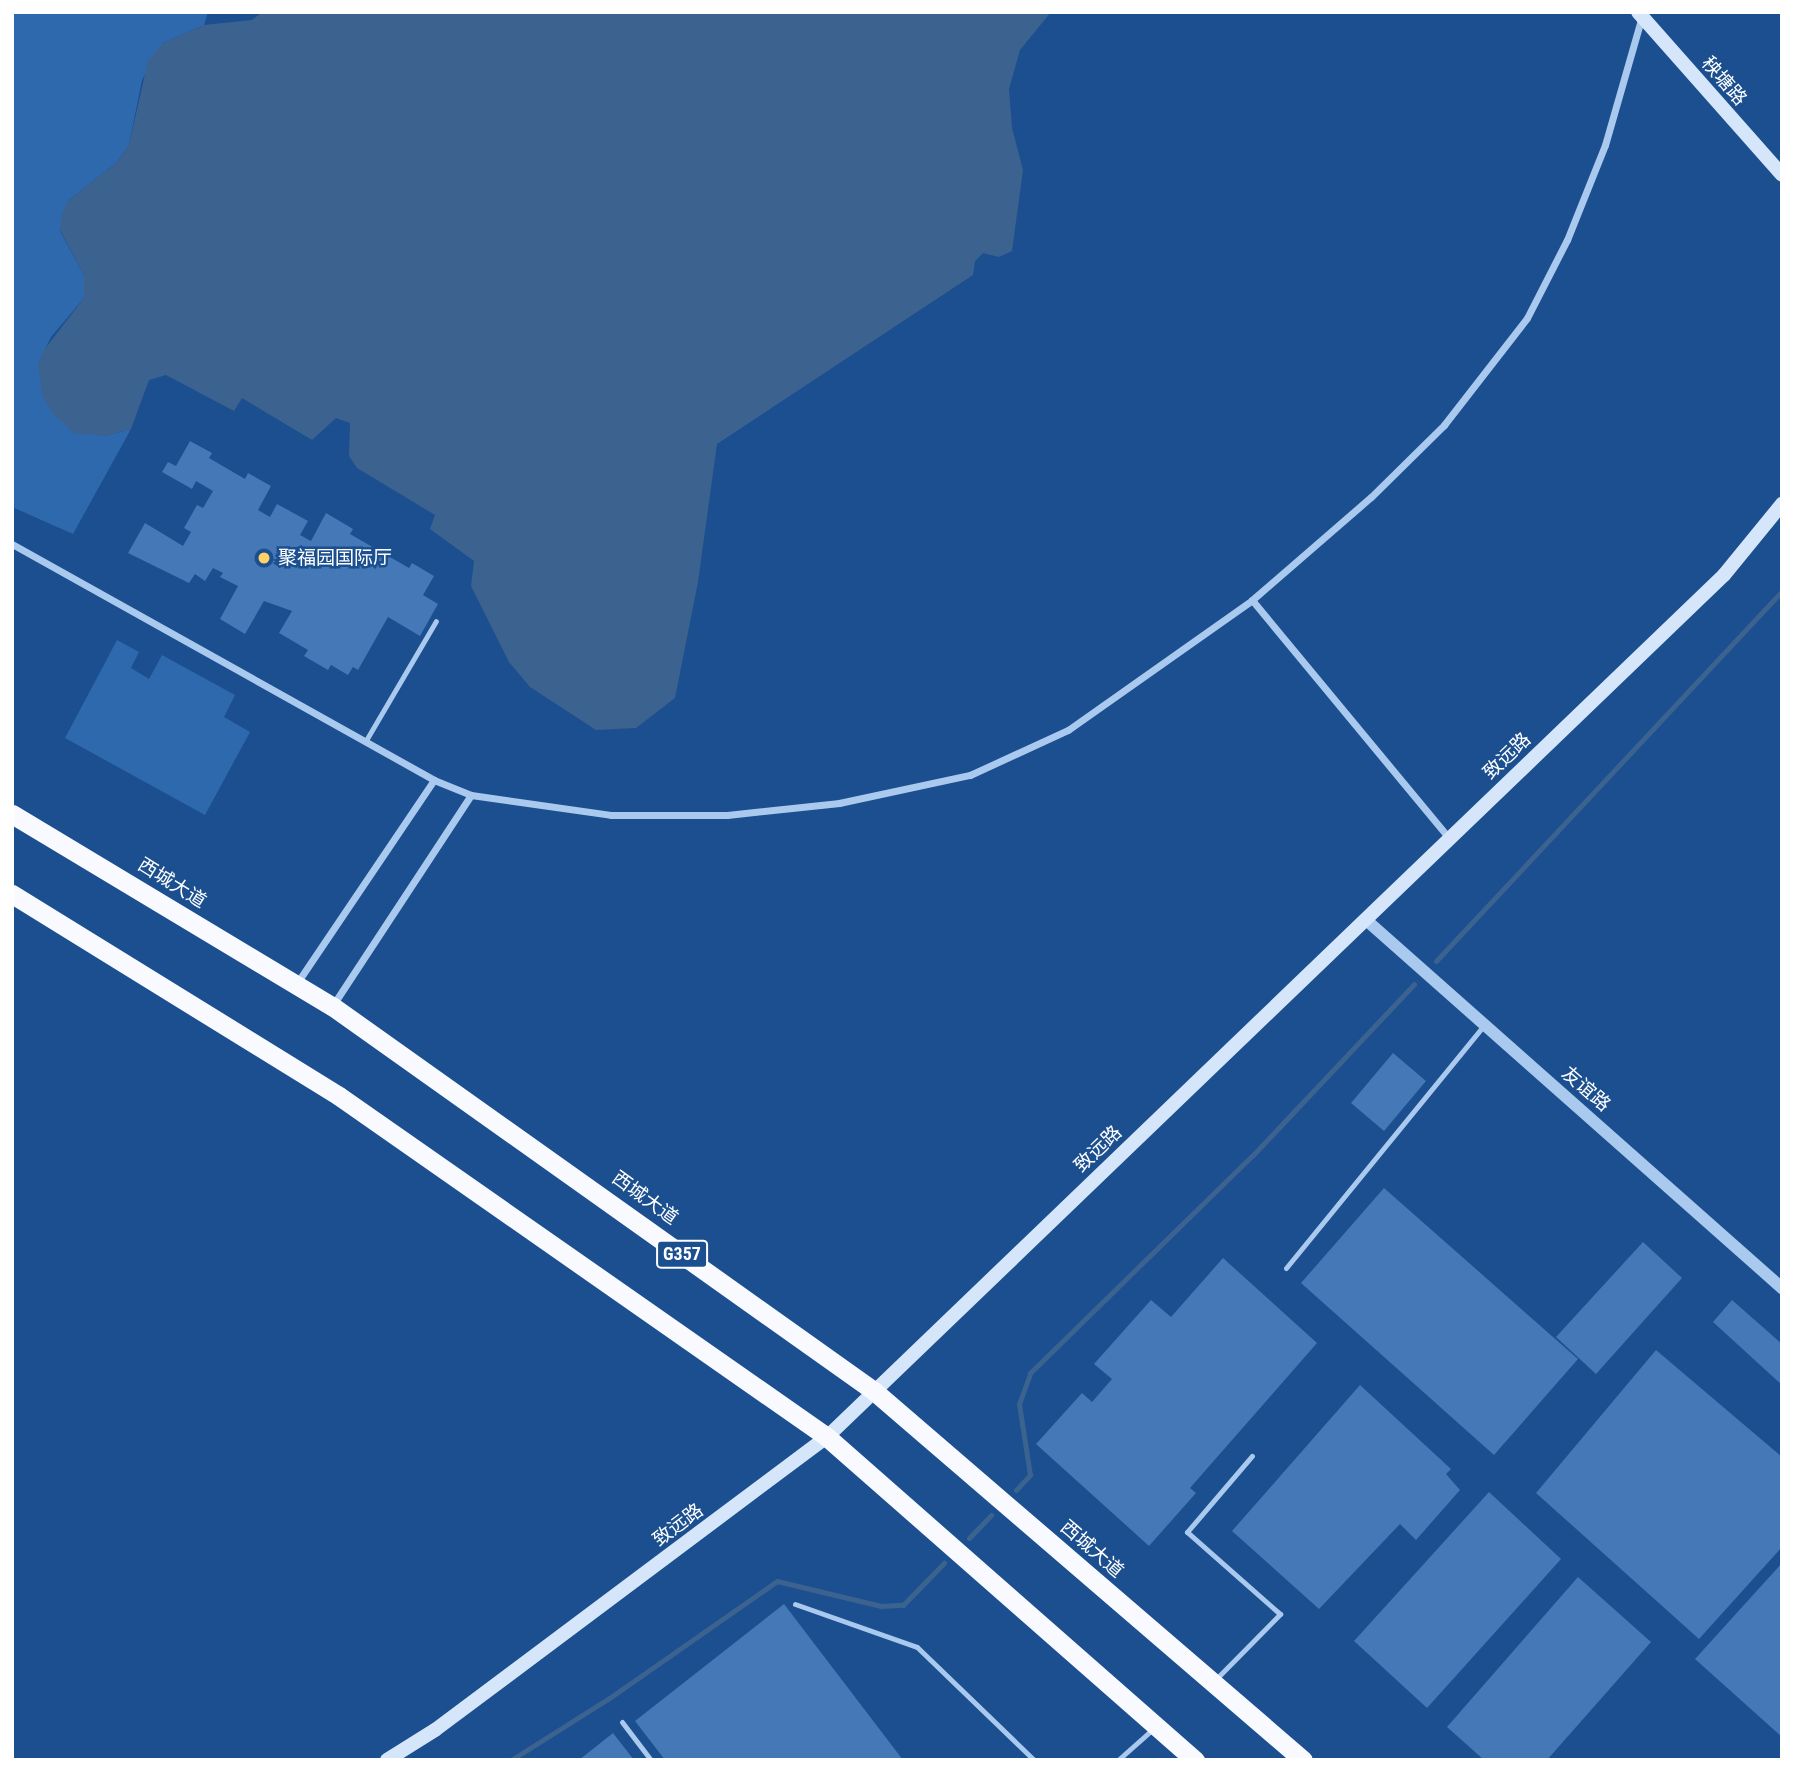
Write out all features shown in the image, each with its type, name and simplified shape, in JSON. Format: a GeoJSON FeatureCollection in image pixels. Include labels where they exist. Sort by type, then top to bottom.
{"type":"FeatureCollection","features":[{"type":"Feature","properties":{"kind":"highway","name":"西城大道"},"geometry":{"type":"LineString","coordinates":[[12,814],[332,1006],[874,1391],[1303,1760]]}},
{"type":"Feature","properties":{"kind":"highway"},"geometry":{"type":"LineString","coordinates":[[12,894],[339,1096],[827,1437],[1195,1760]]}},
{"type":"Feature","properties":{"kind":"main road","name":"秧塘路"},"geometry":{"type":"LineString","coordinates":[[1641,14],[1782,175]]}},
{"type":"Feature","properties":{"kind":"main road","name":"致远路"},"geometry":{"type":"LineString","coordinates":[[387,1760],[435,1730],[827,1437],[1724,575],[1782,504]]}},
{"type":"Feature","properties":{"kind":"street"},"geometry":{"type":"LineString","coordinates":[[12,544],[434,780],[471,795],[611,815],[727,815],[923,788],[1019,756],[1068,730],[1252,600],[1371,497],[1444,425],[1527,318],[1567,240],[1605,145],[1641,14]]}},
{"type":"Feature","properties":{"kind":"street"},"geometry":{"type":"LineString","coordinates":[[1252,600],[1449,838]]}},
{"type":"Feature","properties":{"kind":"street"},"geometry":{"type":"LineString","coordinates":[[295,985],[434,780]]}},
{"type":"Feature","properties":{"kind":"street"},"geometry":{"type":"LineString","coordinates":[[332,1006],[471,795]]}},
{"type":"Feature","properties":{"kind":"street","name":"友谊路"},"geometry":{"type":"LineString","coordinates":[[1365,919],[1782,1288]]}},
{"type":"Feature","properties":{"kind":"lane"},"geometry":{"type":"LineString","coordinates":[[365,742],[436,621]]}},
{"type":"Feature","properties":{"kind":"lane"},"geometry":{"type":"LineString","coordinates":[[1286,1268],[1484,1025]]}},
{"type":"Feature","properties":{"kind":"lane"},"geometry":{"type":"LineString","coordinates":[[1213,1682],[1280,1614],[1187,1532],[1252,1456]]}},
{"type":"Feature","properties":{"kind":"lane"},"geometry":{"type":"LineString","coordinates":[[795,1604],[917,1647],[1034,1760]]}},
{"type":"Feature","properties":{"kind":"lane"},"geometry":{"type":"LineString","coordinates":[[622,1722],[651,1760]]}},
{"type":"Feature","properties":{"kind":"lane"},"geometry":{"type":"LineString","coordinates":[[1118,1760],[1156,1726]]}},
{"type":"Feature","properties":{"kind":"shaded area"},"geometry":{"type":"Polygon","coordinates":[[[12,12],[208,12],[204,25],[163,43],[142,80],[129,145],[117,162],[68,201],[60,231],[84,275],[84,298],[51,337],[38,364],[105,436],[131,429],[73,534],[12,507],[12,12]]]}},
{"type":"Feature","properties":{"kind":"shaded area"},"geometry":{"type":"Polygon","coordinates":[[[262,12],[1051,12],[1020,50],[1009,89],[1012,128],[1023,170],[1012,251],[999,257],[983,253],[975,261],[973,275],[717,444],[698,582],[675,698],[636,728],[596,730],[530,687],[509,662],[471,586],[474,561],[430,529],[435,515],[357,468],[349,456],[350,423],[336,418],[312,440],[242,398],[234,411],[166,375],[149,380],[131,429],[105,436],[74,433],[53,414],[42,395],[38,364],[44,350],[84,298],[84,275],[60,230],[62,213],[68,201],[117,162],[129,145],[148,61],[163,43],[204,25],[252,20],[262,12]]]}},
{"type":"Feature","properties":{"kind":"shaded area"},"geometry":{"type":"Polygon","coordinates":[[[117,640],[139,652],[131,668],[149,679],[162,655],[235,695],[224,717],[250,732],[205,815],[65,738],[117,640]]]}},
{"type":"Feature","properties":{"kind":"building","name":"聚福园国际厅"},"geometry":{"type":"Polygon","coordinates":[[[190,441],[212,453],[209,458],[245,479],[248,473],[271,486],[258,510],[270,517],[277,504],[308,521],[300,535],[311,541],[326,513],[353,529],[350,534],[409,568],[412,563],[434,576],[423,595],[438,604],[420,636],[388,617],[358,670],[353,667],[348,675],[331,665],[328,670],[304,656],[308,650],[279,633],[292,611],[264,601],[245,634],[220,619],[238,586],[220,577],[223,573],[213,568],[205,581],[195,574],[189,583],[128,553],[145,523],[183,546],[191,532],[184,528],[197,505],[203,508],[213,491],[196,481],[192,489],[162,472],[168,462],[176,466],[190,441]]]}},
{"type":"Feature","properties":{"kind":"building"},"geometry":{"type":"Polygon","coordinates":[[[1393,1053],[1426,1081],[1384,1131],[1351,1103],[1393,1053]]]}},
{"type":"Feature","properties":{"kind":"building"},"geometry":{"type":"Polygon","coordinates":[[[1384,1188],[1578,1359],[1494,1455],[1301,1283],[1384,1188]]]}},
{"type":"Feature","properties":{"kind":"building"},"geometry":{"type":"Polygon","coordinates":[[[1643,1242],[1682,1278],[1596,1374],[1556,1337],[1643,1242]]]}},
{"type":"Feature","properties":{"kind":"building"},"geometry":{"type":"Polygon","coordinates":[[[1223,1258],[1317,1343],[1190,1488],[1196,1493],[1149,1546],[1036,1444],[1082,1393],[1092,1402],[1112,1379],[1094,1364],[1151,1300],[1171,1317],[1223,1258]]]}},
{"type":"Feature","properties":{"kind":"building"},"geometry":{"type":"Polygon","coordinates":[[[1732,1300],[1782,1344],[1782,1385],[1713,1322],[1732,1300]]]}},
{"type":"Feature","properties":{"kind":"building"},"geometry":{"type":"Polygon","coordinates":[[[1656,1350],[1782,1457],[1782,1547],[1699,1639],[1536,1493],[1656,1350]]]}},
{"type":"Feature","properties":{"kind":"building"},"geometry":{"type":"Polygon","coordinates":[[[1360,1385],[1451,1469],[1446,1474],[1460,1490],[1416,1540],[1400,1524],[1319,1609],[1232,1531],[1360,1385]]]}},
{"type":"Feature","properties":{"kind":"building"},"geometry":{"type":"Polygon","coordinates":[[[1489,1492],[1561,1559],[1427,1708],[1354,1641],[1489,1492]]]}},
{"type":"Feature","properties":{"kind":"building"},"geometry":{"type":"Polygon","coordinates":[[[1782,1563],[1782,1737],[1695,1659],[1782,1563]]]}},
{"type":"Feature","properties":{"kind":"building"},"geometry":{"type":"Polygon","coordinates":[[[1578,1577],[1651,1642],[1547,1760],[1484,1760],[1447,1727],[1578,1577]]]}},
{"type":"Feature","properties":{"kind":"building"},"geometry":{"type":"Polygon","coordinates":[[[784,1604],[903,1760],[665,1760],[635,1721],[784,1604]]]}},
{"type":"Feature","properties":{"kind":"building"},"geometry":{"type":"Polygon","coordinates":[[[613,1733],[634,1760],[579,1760],[613,1733]]]}},
{"type":"Feature","properties":{"kind":"waterway"},"geometry":{"type":"LineString","coordinates":[[1436,961],[1782,591]]}},
{"type":"Feature","properties":{"kind":"waterway"},"geometry":{"type":"LineString","coordinates":[[1016,1490],[1030,1475],[1019,1404],[1030,1373],[1253,1155],[1414,984]]}},
{"type":"Feature","properties":{"kind":"waterway"},"geometry":{"type":"LineString","coordinates":[[969,1538],[991,1515]]}},
{"type":"Feature","properties":{"kind":"waterway"},"geometry":{"type":"LineString","coordinates":[[511,1760],[608,1699],[777,1581],[881,1606],[903,1605],[944,1563]]}},
{"type":"Feature","properties":{"kind":"place","name":"聚福园国际厅"},"geometry":{"type":"Point","coordinates":[264,558]}}]}
